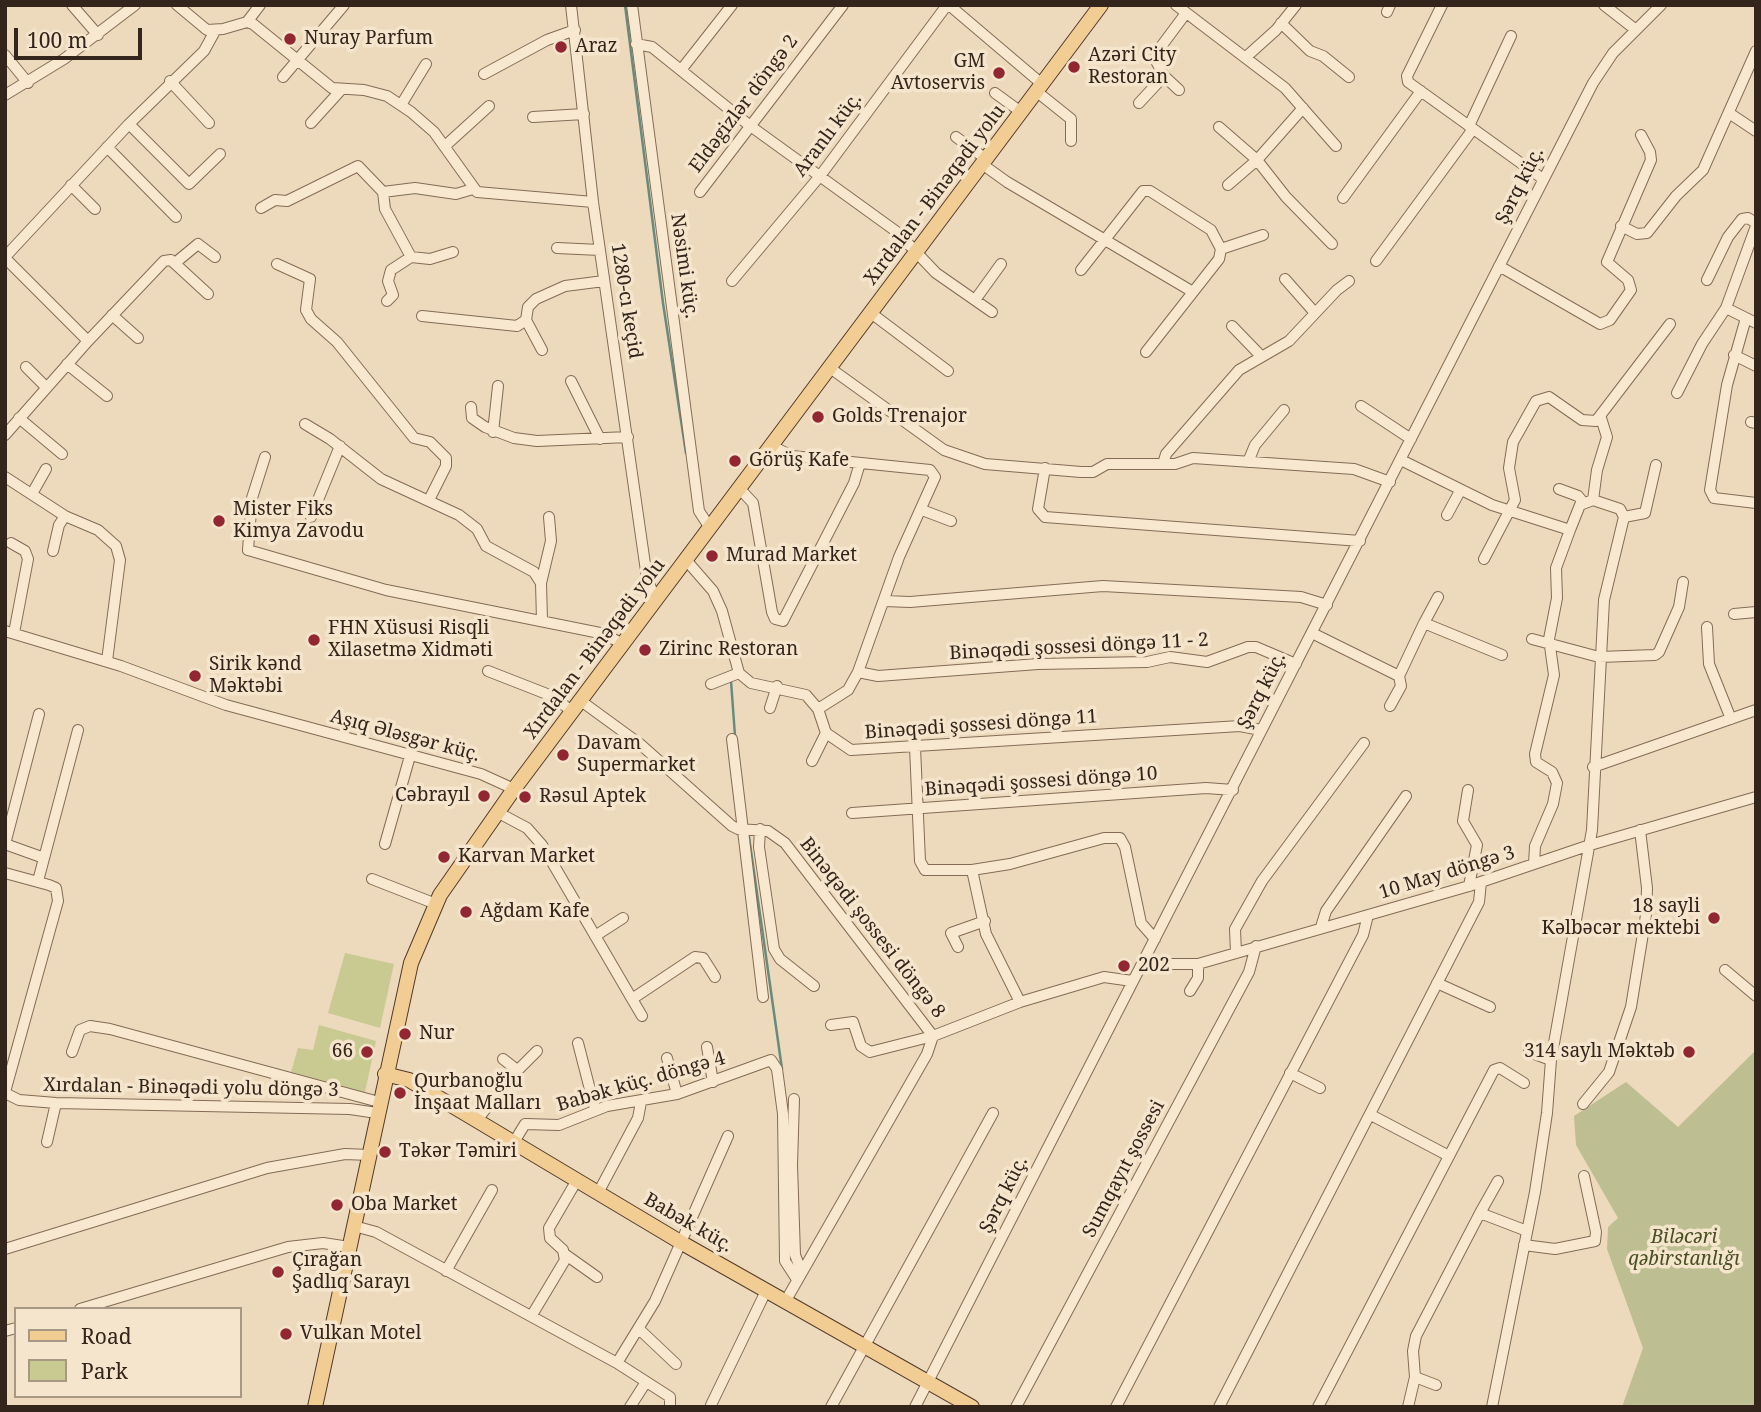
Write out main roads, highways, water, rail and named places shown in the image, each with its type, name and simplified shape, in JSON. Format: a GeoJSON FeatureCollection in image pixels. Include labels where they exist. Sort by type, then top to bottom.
{"type":"FeatureCollection","features":[{"type":"Feature","properties":{"kind":"main road","name":"Xırdalan - Binəqədi yolu"},"geometry":{"type":"LineString","coordinates":[[315,1407],[385,1074],[414,953],[436,904],[514,789],[1101,5]]}},
{"type":"Feature","properties":{"kind":"main road","name":"Babək küç."},"geometry":{"type":"LineString","coordinates":[[385,1074],[408,1080],[682,1243],[972,1407]]}},
{"type":"Feature","properties":{"kind":"waterway"},"geometry":{"type":"LineString","coordinates":[[625,5],[663,303],[686,453]]}},
{"type":"Feature","properties":{"kind":"waterway"},"geometry":{"type":"LineString","coordinates":[[731,681],[735,736]]}},
{"type":"Feature","properties":{"kind":"waterway"},"geometry":{"type":"LineString","coordinates":[[749,837],[782,1069]]}},
{"type":"Feature","properties":{"kind":"place","name":"Nuray Parfum"},"geometry":{"type":"Point","coordinates":[290,39]}},
{"type":"Feature","properties":{"kind":"place","name":"Araz"},"geometry":{"type":"Point","coordinates":[561,47]}},
{"type":"Feature","properties":{"kind":"place","name":"Azəri City Restoran"},"geometry":{"type":"Point","coordinates":[1074,67]}},
{"type":"Feature","properties":{"kind":"place","name":"GM Avtoservis"},"geometry":{"type":"Point","coordinates":[999,73]}},
{"type":"Feature","properties":{"kind":"place","name":"Golds Trenajor"},"geometry":{"type":"Point","coordinates":[818,417]}},
{"type":"Feature","properties":{"kind":"place","name":"Görüş Kafe"},"geometry":{"type":"Point","coordinates":[735,461]}},
{"type":"Feature","properties":{"kind":"place","name":"Mister Fiks Kimya Zavodu"},"geometry":{"type":"Point","coordinates":[219,521]}},
{"type":"Feature","properties":{"kind":"place","name":"Murad Market"},"geometry":{"type":"Point","coordinates":[712,556]}},
{"type":"Feature","properties":{"kind":"place","name":"FHN Xüsusi Risqli Xilasetmə Xidməti"},"geometry":{"type":"Point","coordinates":[314,640]}},
{"type":"Feature","properties":{"kind":"place","name":"Zirinc Restoran"},"geometry":{"type":"Point","coordinates":[645,650]}},
{"type":"Feature","properties":{"kind":"place","name":"Sirik kənd Məktəbi"},"geometry":{"type":"Point","coordinates":[195,676]}},
{"type":"Feature","properties":{"kind":"place","name":"Davam Supermarket"},"geometry":{"type":"Point","coordinates":[563,755]}},
{"type":"Feature","properties":{"kind":"place","name":"Cəbrayıl"},"geometry":{"type":"Point","coordinates":[484,796]}},
{"type":"Feature","properties":{"kind":"place","name":"Rəsul Aptek"},"geometry":{"type":"Point","coordinates":[525,797]}},
{"type":"Feature","properties":{"kind":"place","name":"Karvan Market"},"geometry":{"type":"Point","coordinates":[444,857]}},
{"type":"Feature","properties":{"kind":"place","name":"Ağdam Kafe"},"geometry":{"type":"Point","coordinates":[466,912]}},
{"type":"Feature","properties":{"kind":"place","name":"18 sayli Kəlbəcər mektebi"},"geometry":{"type":"Point","coordinates":[1714,918]}},
{"type":"Feature","properties":{"kind":"place","name":"202"},"geometry":{"type":"Point","coordinates":[1124,966]}},
{"type":"Feature","properties":{"kind":"place","name":"Nur"},"geometry":{"type":"Point","coordinates":[405,1034]}},
{"type":"Feature","properties":{"kind":"place","name":"66"},"geometry":{"type":"Point","coordinates":[367,1052]}},
{"type":"Feature","properties":{"kind":"place","name":"314 saylı Məktəb"},"geometry":{"type":"Point","coordinates":[1689,1052]}},
{"type":"Feature","properties":{"kind":"place","name":"Qurbanoğlu İnşaat Malları"},"geometry":{"type":"Point","coordinates":[400,1093]}},
{"type":"Feature","properties":{"kind":"place","name":"Təkər Təmiri"},"geometry":{"type":"Point","coordinates":[385,1152]}},
{"type":"Feature","properties":{"kind":"place","name":"Oba Market"},"geometry":{"type":"Point","coordinates":[337,1205]}},
{"type":"Feature","properties":{"kind":"place","name":"Çırağan Şadlıq Sarayı"},"geometry":{"type":"Point","coordinates":[278,1272]}},
{"type":"Feature","properties":{"kind":"place","name":"Vulkan Motel"},"geometry":{"type":"Point","coordinates":[286,1334]}},
{"type":"Feature","properties":{"kind":"park label","name":"Biləcəri qəbirstanlığı"},"geometry":{"type":"Point","coordinates":[1684,1249]}}]}
